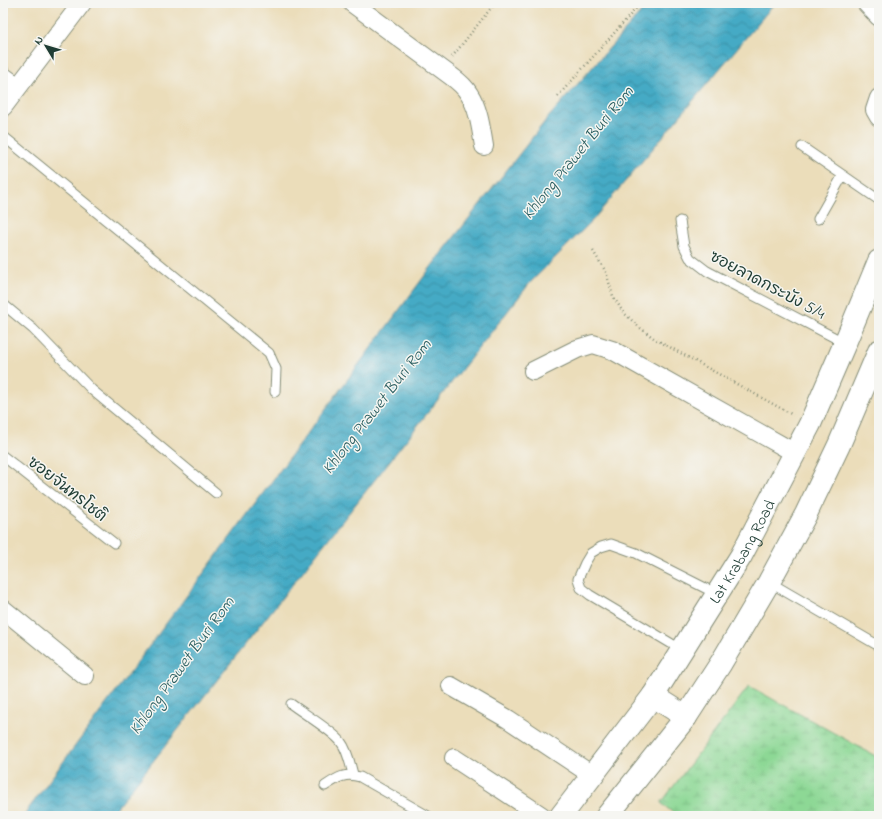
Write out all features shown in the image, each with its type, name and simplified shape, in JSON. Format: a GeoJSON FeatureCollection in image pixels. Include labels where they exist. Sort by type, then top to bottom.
{"type":"FeatureCollection","features":[{"type":"Feature","properties":{"kind":"main road","name":"Lat Krabang Road"},"geometry":{"type":"LineString","coordinates":[[561,816],[653,696],[741,556],[810,424],[879,261]]}},
{"type":"Feature","properties":{"kind":"main road"},"geometry":{"type":"LineString","coordinates":[[607,816],[686,718],[721,664],[769,582],[806,514],[875,374],[879,351]]}},
{"type":"Feature","properties":{"kind":"main road"},"geometry":{"type":"LineString","coordinates":[[653,696],[686,718]]}},
{"type":"Feature","properties":{"kind":"street"},"geometry":{"type":"LineString","coordinates":[[3,107],[82,3]]}},
{"type":"Feature","properties":{"kind":"street"},"geometry":{"type":"LineString","coordinates":[[352,3],[451,76],[469,93],[474,103],[484,146]]}},
{"type":"Feature","properties":{"kind":"street"},"geometry":{"type":"LineString","coordinates":[[866,3],[879,17]]}},
{"type":"Feature","properties":{"kind":"street"},"geometry":{"type":"LineString","coordinates":[[3,76],[18,87]]}},
{"type":"Feature","properties":{"kind":"street"},"geometry":{"type":"LineString","coordinates":[[879,98],[875,110],[879,117]]}},
{"type":"Feature","properties":{"kind":"street"},"geometry":{"type":"LineString","coordinates":[[533,371],[577,349],[592,344],[612,350],[795,453]]}},
{"type":"Feature","properties":{"kind":"street"},"geometry":{"type":"LineString","coordinates":[[3,609],[85,676]]}},
{"type":"Feature","properties":{"kind":"street"},"geometry":{"type":"LineString","coordinates":[[450,686],[508,718],[592,776]]}},
{"type":"Feature","properties":{"kind":"street"},"geometry":{"type":"LineString","coordinates":[[454,758],[542,816]]}},
{"type":"Feature","properties":{"kind":"lane"},"geometry":{"type":"LineString","coordinates":[[3,136],[269,353],[276,369],[275,392]]}},
{"type":"Feature","properties":{"kind":"lane"},"geometry":{"type":"LineString","coordinates":[[802,147],[879,200]]}},
{"type":"Feature","properties":{"kind":"lane"},"geometry":{"type":"LineString","coordinates":[[818,219],[843,175]]}},
{"type":"Feature","properties":{"kind":"lane","name":"ซอยลาดกระบัง 5/4"},"geometry":{"type":"LineString","coordinates":[[680,221],[684,246],[690,258],[707,271],[845,343]]}},
{"type":"Feature","properties":{"kind":"lane"},"geometry":{"type":"LineString","coordinates":[[3,304],[33,329],[92,390],[216,493]]}},
{"type":"Feature","properties":{"kind":"lane","name":"ซอยจันทรโชติ"},"geometry":{"type":"LineString","coordinates":[[3,456],[114,543]]}},
{"type":"Feature","properties":{"kind":"lane"},"geometry":{"type":"LineString","coordinates":[[682,650],[590,595],[581,588],[578,579],[591,553],[601,547],[611,544],[636,553],[717,594]]}},
{"type":"Feature","properties":{"kind":"lane"},"geometry":{"type":"LineString","coordinates":[[769,582],[879,646]]}},
{"type":"Feature","properties":{"kind":"lane"},"geometry":{"type":"LineString","coordinates":[[291,704],[341,741],[349,759],[353,774]]}},
{"type":"Feature","properties":{"kind":"lane"},"geometry":{"type":"LineString","coordinates":[[325,786],[340,776],[353,774],[428,816]]}},
{"type":"Feature","properties":{"kind":"path"},"geometry":{"type":"LineString","coordinates":[[451,76],[452,56],[495,3]]}},
{"type":"Feature","properties":{"kind":"path"},"geometry":{"type":"LineString","coordinates":[[558,96],[641,3]]}},
{"type":"Feature","properties":{"kind":"path"},"geometry":{"type":"LineString","coordinates":[[593,251],[606,272],[613,296],[623,312],[639,327],[655,338],[810,424]]}},
{"type":"Feature","properties":{"kind":"green space"},"geometry":{"type":"Polygon","coordinates":[[[749,686],[879,758],[879,816],[677,816],[661,803],[749,686]]]}},
{"type":"Feature","properties":{"kind":"water","name":"Khlong Prawet Buri Rom"},"geometry":{"type":"Polygon","coordinates":[[[649,3],[775,3],[592,221],[530,283],[110,816],[23,816],[437,259],[546,120],[649,3]]]}}]}
